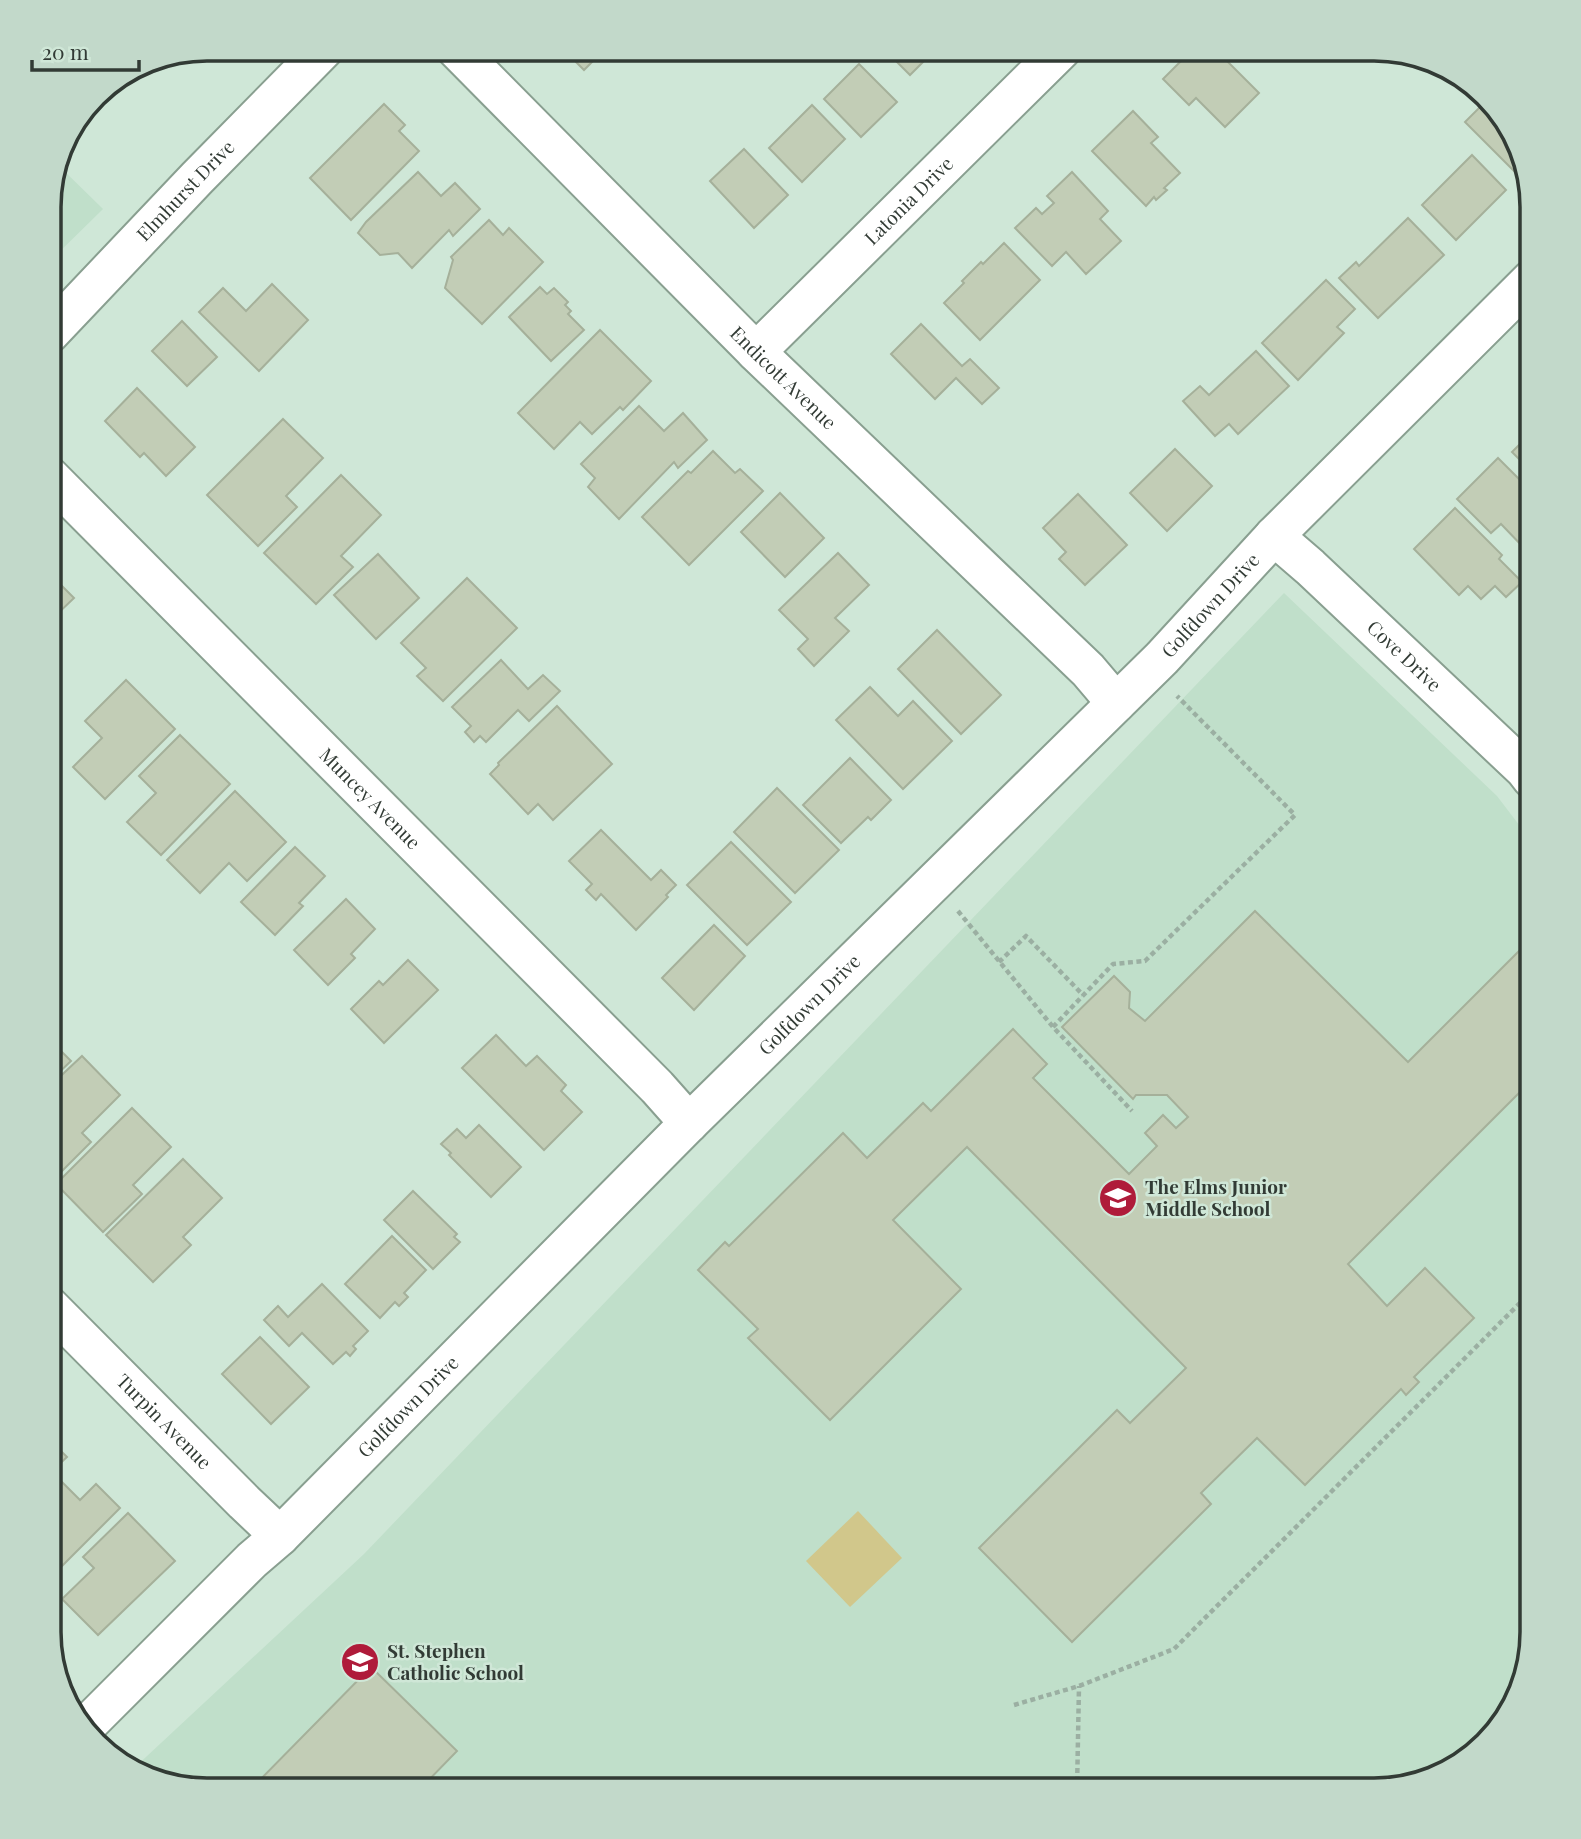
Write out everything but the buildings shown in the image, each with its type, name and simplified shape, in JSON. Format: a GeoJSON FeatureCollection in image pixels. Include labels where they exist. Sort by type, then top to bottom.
{"type":"FeatureCollection","features":[{"type":"Feature","properties":{"kind":"street","name":"Elmhurst Drive"},"geometry":{"type":"LineString","coordinates":[[62,320],[312,61]]}},
{"type":"Feature","properties":{"kind":"street","name":"Endicott Avenue"},"geometry":{"type":"LineString","coordinates":[[468,61],[756,352],[1088,670],[1116,703]]}},
{"type":"Feature","properties":{"kind":"street","name":"Latonia Drive"},"geometry":{"type":"LineString","coordinates":[[756,352],[1049,62]]}},
{"type":"Feature","properties":{"kind":"street","name":"Golfdown Drive"},"geometry":{"type":"LineString","coordinates":[[91,1721],[252,1560],[280,1536],[690,1123],[1162,657],[1274,536],[1520,291]]}},
{"type":"Feature","properties":{"kind":"street","name":"Muncey Avenue"},"geometry":{"type":"LineString","coordinates":[[62,489],[690,1123]]}},
{"type":"Feature","properties":{"kind":"street","name":"Cove Drive"},"geometry":{"type":"LineString","coordinates":[[1274,536],[1316,572],[1520,765]]}},
{"type":"Feature","properties":{"kind":"street","name":"Turpin Avenue"},"geometry":{"type":"LineString","coordinates":[[61,1318],[280,1536]]}},
{"type":"Feature","properties":{"kind":"path"},"geometry":{"type":"LineString","coordinates":[[1053,1027],[1113,964],[1145,961],[1295,816],[1176,695]]}},
{"type":"Feature","properties":{"kind":"path"},"geometry":{"type":"LineString","coordinates":[[958,911],[1053,1027],[1132,1111]]}},
{"type":"Feature","properties":{"kind":"path"},"geometry":{"type":"LineString","coordinates":[[999,962],[1026,936],[1083,995]]}},
{"type":"Feature","properties":{"kind":"path"},"geometry":{"type":"LineString","coordinates":[[1014,1705],[1079,1686],[1174,1649],[1520,1303]]}},
{"type":"Feature","properties":{"kind":"path"},"geometry":{"type":"LineString","coordinates":[[1077,1778],[1079,1686]]}},
{"type":"Feature","properties":{"kind":"shaded area"},"geometry":{"type":"Polygon","coordinates":[[[65,172],[103,209],[62,249],[62,198],[65,172]]]}},
{"type":"Feature","properties":{"kind":"shaded area","name":"The Elms Junior Middle School"},"geometry":{"type":"Polygon","coordinates":[[[1284,593],[1497,796],[1520,826],[1519,1651],[1505,1696],[1484,1728],[1463,1748],[1421,1770],[1374,1778],[207,1778],[179,1775],[141,1762],[364,1554],[1284,593]]]}},
{"type":"Feature","properties":{"kind":"shaded area"},"geometry":{"type":"Polygon","coordinates":[[[858,1511],[902,1558],[850,1607],[806,1561],[858,1511]]]}},
{"type":"Feature","properties":{"kind":"place","name":"The Elms Junior Middle School"},"geometry":{"type":"Point","coordinates":[1118,1198]}},
{"type":"Feature","properties":{"kind":"place","name":"St. Stephen Catholic School"},"geometry":{"type":"Point","coordinates":[360,1662]}}]}
